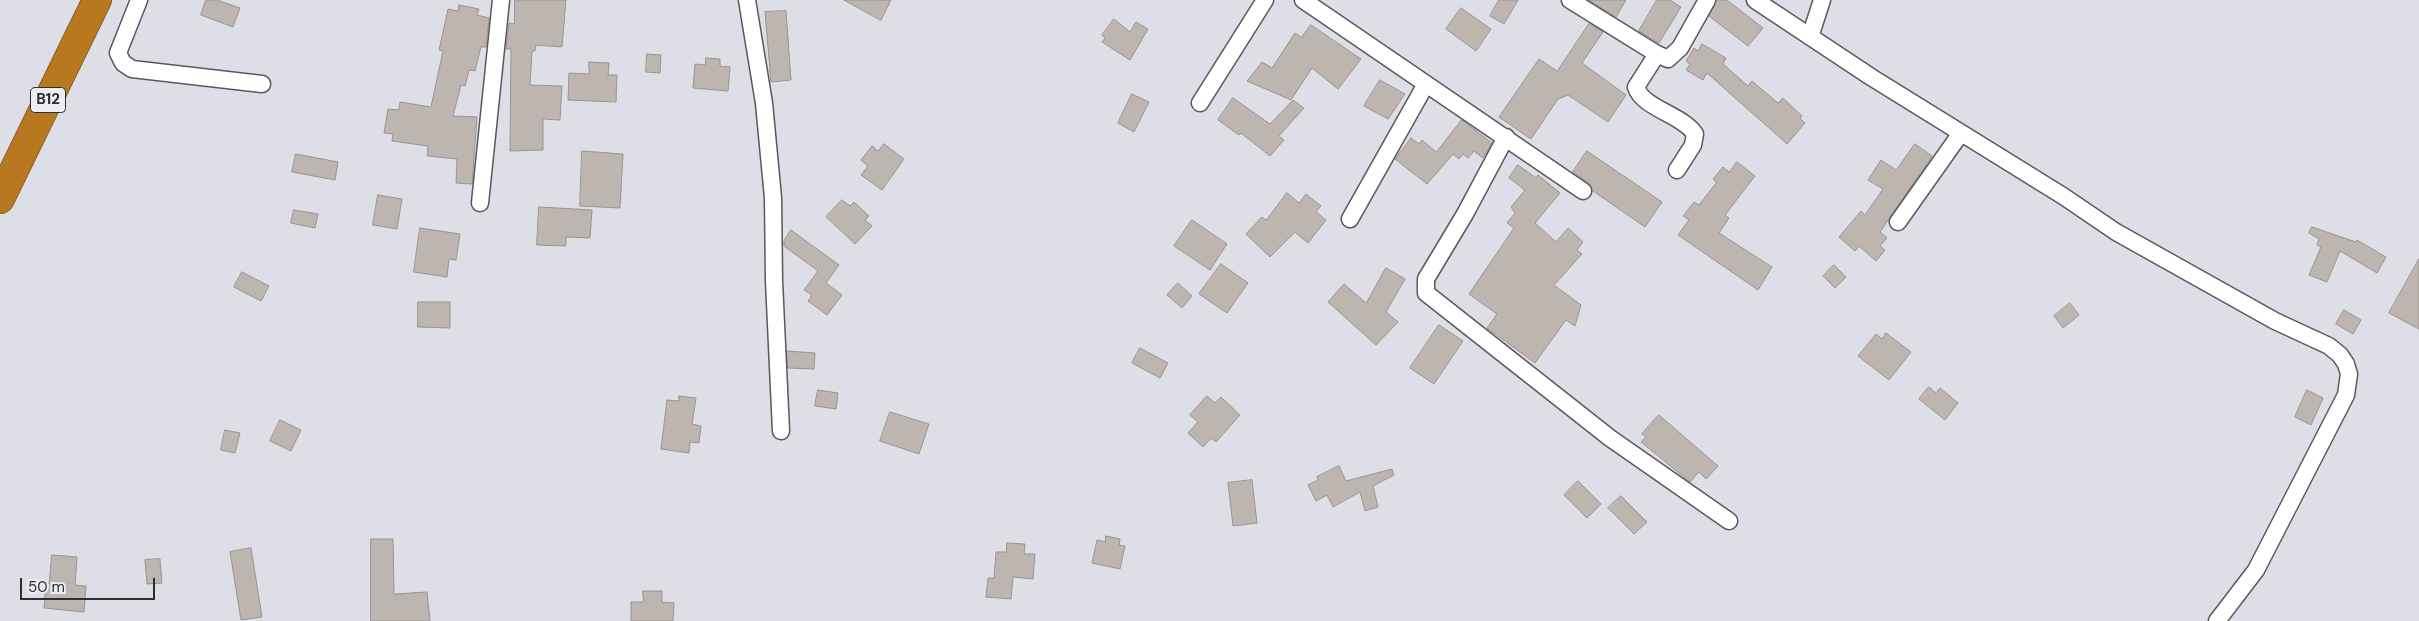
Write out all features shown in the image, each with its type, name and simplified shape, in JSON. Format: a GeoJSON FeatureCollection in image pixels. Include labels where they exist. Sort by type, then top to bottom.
{"type":"FeatureCollection","features":[{"type":"Feature","properties":{"kind":"highway","name":"B12"},"geometry":{"type":"LineString","coordinates":[[0,199],[97,0]]}},
{"type":"Feature","properties":{"kind":"street"},"geometry":{"type":"LineString","coordinates":[[139,0],[118,53],[124,63],[132,69],[262,84]]}},
{"type":"Feature","properties":{"kind":"street"},"geometry":{"type":"LineString","coordinates":[[480,203],[501,0]]}},
{"type":"Feature","properties":{"kind":"street"},"geometry":{"type":"LineString","coordinates":[[747,0],[764,103],[773,198],[774,281],[781,430]]}},
{"type":"Feature","properties":{"kind":"street"},"geometry":{"type":"LineString","coordinates":[[1200,103],[1265,0]]}},
{"type":"Feature","properties":{"kind":"street"},"geometry":{"type":"LineString","coordinates":[[1303,0],[1583,191]]}},
{"type":"Feature","properties":{"kind":"street"},"geometry":{"type":"LineString","coordinates":[[1570,0],[1666,59],[1674,55],[1680,48],[1707,0]]}},
{"type":"Feature","properties":{"kind":"street"},"geometry":{"type":"LineString","coordinates":[[1755,0],[1810,37],[2063,196],[2116,232],[2275,321],[2329,346],[2340,355],[2346,364],[2349,381],[2342,404],[2256,570],[2217,621]]}},
{"type":"Feature","properties":{"kind":"street"},"geometry":{"type":"LineString","coordinates":[[1810,37],[1822,0]]}},
{"type":"Feature","properties":{"kind":"street"},"geometry":{"type":"LineString","coordinates":[[1657,54],[1636,87],[1642,97],[1686,124],[1695,134],[1693,145],[1678,170]]}},
{"type":"Feature","properties":{"kind":"street"},"geometry":{"type":"LineString","coordinates":[[1350,219],[1426,84]]}},
{"type":"Feature","properties":{"kind":"street"},"geometry":{"type":"LineString","coordinates":[[1898,222],[1961,133]]}},
{"type":"Feature","properties":{"kind":"street"},"geometry":{"type":"LineString","coordinates":[[1506,137],[1465,214],[1426,279],[1426,294],[1610,438],[1729,521]]}},
{"type":"Feature","properties":{"kind":"building"},"geometry":{"type":"Polygon","coordinates":[[[206,0],[217,0],[240,8],[233,27],[201,15],[206,0]]]}},
{"type":"Feature","properties":{"kind":"building"},"geometry":{"type":"Polygon","coordinates":[[[515,0],[566,0],[562,47],[536,45],[535,51],[532,51],[530,85],[562,86],[560,120],[543,119],[543,150],[510,151],[511,49],[506,49],[509,23],[514,24],[515,0]]]}},
{"type":"Feature","properties":{"kind":"building"},"geometry":{"type":"Polygon","coordinates":[[[844,0],[891,0],[881,20],[844,0]]]}},
{"type":"Feature","properties":{"kind":"building"},"geometry":{"type":"Polygon","coordinates":[[[1499,0],[1518,0],[1504,24],[1490,16],[1499,0]]]}},
{"type":"Feature","properties":{"kind":"building"},"geometry":{"type":"Polygon","coordinates":[[[1589,0],[1626,0],[1616,17],[1589,0]]]}},
{"type":"Feature","properties":{"kind":"building"},"geometry":{"type":"Polygon","coordinates":[[[1657,0],[1670,0],[1681,7],[1659,43],[1639,31],[1657,0]]]}},
{"type":"Feature","properties":{"kind":"building"},"geometry":{"type":"Polygon","coordinates":[[[1717,0],[1727,0],[1763,28],[1748,46],[1709,16],[1717,0]]]}},
{"type":"Feature","properties":{"kind":"building"},"geometry":{"type":"Polygon","coordinates":[[[459,5],[479,9],[477,15],[489,18],[486,47],[481,47],[475,71],[469,70],[465,86],[461,85],[453,116],[477,117],[472,184],[456,183],[457,159],[427,156],[428,146],[392,141],[393,134],[384,133],[388,109],[399,110],[400,102],[431,107],[443,51],[439,50],[448,9],[458,11],[459,5]]]}},
{"type":"Feature","properties":{"kind":"building"},"geometry":{"type":"Polygon","coordinates":[[[1461,8],[1491,29],[1476,51],[1446,29],[1461,8]]]}},
{"type":"Feature","properties":{"kind":"building"},"geometry":{"type":"Polygon","coordinates":[[[786,11],[791,80],[771,82],[765,12],[786,11]]]}},
{"type":"Feature","properties":{"kind":"building"},"geometry":{"type":"Polygon","coordinates":[[[1114,19],[1130,32],[1136,22],[1148,29],[1130,60],[1102,42],[1105,38],[1102,35],[1114,19]]]}},
{"type":"Feature","properties":{"kind":"building"},"geometry":{"type":"Polygon","coordinates":[[[1589,24],[1603,32],[1582,63],[1626,95],[1608,122],[1568,95],[1558,99],[1531,139],[1499,117],[1539,59],[1557,71],[1589,24]]]}},
{"type":"Feature","properties":{"kind":"building"},"geometry":{"type":"Polygon","coordinates":[[[1311,25],[1361,59],[1338,89],[1312,68],[1291,100],[1247,81],[1262,62],[1272,68],[1295,33],[1301,37],[1311,25]]]}},
{"type":"Feature","properties":{"kind":"building"},"geometry":{"type":"Polygon","coordinates":[[[1702,44],[1726,58],[1723,64],[1748,86],[1752,81],[1778,103],[1783,98],[1802,116],[1800,119],[1805,123],[1787,144],[1707,73],[1703,80],[1686,70],[1690,64],[1686,61],[1694,48],[1698,51],[1702,44]]]}},
{"type":"Feature","properties":{"kind":"building"},"geometry":{"type":"Polygon","coordinates":[[[647,54],[661,55],[660,73],[646,72],[647,54]]]}},
{"type":"Feature","properties":{"kind":"building"},"geometry":{"type":"Polygon","coordinates":[[[706,58],[720,59],[720,66],[730,67],[728,91],[693,88],[695,64],[705,65],[706,58]]]}},
{"type":"Feature","properties":{"kind":"building"},"geometry":{"type":"Polygon","coordinates":[[[589,62],[609,63],[608,75],[617,75],[616,102],[568,100],[569,73],[589,74],[589,62]]]}},
{"type":"Feature","properties":{"kind":"building"},"geometry":{"type":"Polygon","coordinates":[[[1380,80],[1405,94],[1388,119],[1364,106],[1380,80]]]}},
{"type":"Feature","properties":{"kind":"building"},"geometry":{"type":"Polygon","coordinates":[[[1132,94],[1149,102],[1134,132],[1118,123],[1132,94]]]}},
{"type":"Feature","properties":{"kind":"building"},"geometry":{"type":"Polygon","coordinates":[[[1233,98],[1270,124],[1293,100],[1304,108],[1279,136],[1284,140],[1270,156],[1241,133],[1239,135],[1218,120],[1233,98]]]}},
{"type":"Feature","properties":{"kind":"building"},"geometry":{"type":"Polygon","coordinates":[[[1462,120],[1492,143],[1483,158],[1474,151],[1468,158],[1463,154],[1459,159],[1453,154],[1427,184],[1395,159],[1411,138],[1419,144],[1422,140],[1436,152],[1462,120]]]}},
{"type":"Feature","properties":{"kind":"building"},"geometry":{"type":"Polygon","coordinates":[[[884,144],[904,159],[882,190],[861,175],[868,166],[861,160],[872,146],[878,151],[884,144]]]}},
{"type":"Feature","properties":{"kind":"building"},"geometry":{"type":"Polygon","coordinates":[[[1915,144],[1932,156],[1880,232],[1887,238],[1880,246],[1885,250],[1876,261],[1859,246],[1855,251],[1839,237],[1861,211],[1865,215],[1883,189],[1868,180],[1881,160],[1896,170],[1915,144]]]}},
{"type":"Feature","properties":{"kind":"building"},"geometry":{"type":"Polygon","coordinates":[[[582,151],[623,154],[620,208],[580,206],[582,151]]]}},
{"type":"Feature","properties":{"kind":"building"},"geometry":{"type":"Polygon","coordinates":[[[1587,151],[1662,202],[1645,227],[1593,191],[1589,183],[1573,172],[1587,151]]]}},
{"type":"Feature","properties":{"kind":"building"},"geometry":{"type":"Polygon","coordinates":[[[296,154],[338,162],[335,180],[292,172],[296,154]]]}},
{"type":"Feature","properties":{"kind":"building"},"geometry":{"type":"Polygon","coordinates":[[[1737,162],[1755,176],[1725,215],[1729,218],[1719,233],[1772,267],[1758,290],[1678,235],[1689,220],[1683,216],[1694,202],[1699,205],[1717,182],[1713,179],[1723,167],[1729,172],[1737,162]]]}},
{"type":"Feature","properties":{"kind":"building"},"geometry":{"type":"Polygon","coordinates":[[[1518,165],[1536,178],[1538,175],[1560,193],[1535,223],[1556,242],[1568,228],[1583,242],[1577,250],[1582,254],[1554,285],[1581,305],[1575,326],[1566,320],[1535,363],[1487,328],[1497,314],[1469,294],[1514,228],[1507,223],[1515,213],[1511,207],[1525,190],[1509,178],[1518,165]]]}},
{"type":"Feature","properties":{"kind":"building"},"geometry":{"type":"Polygon","coordinates":[[[1287,193],[1299,203],[1306,194],[1321,206],[1316,212],[1326,220],[1308,243],[1295,232],[1270,257],[1246,234],[1262,217],[1266,220],[1287,193]]]}},
{"type":"Feature","properties":{"kind":"building"},"geometry":{"type":"Polygon","coordinates":[[[378,195],[402,199],[397,229],[373,225],[378,195]]]}},
{"type":"Feature","properties":{"kind":"building"},"geometry":{"type":"Polygon","coordinates":[[[842,200],[850,206],[854,202],[869,216],[865,220],[872,226],[855,244],[826,217],[842,200]]]}},
{"type":"Feature","properties":{"kind":"building"},"geometry":{"type":"Polygon","coordinates":[[[539,207],[592,210],[590,238],[566,237],[566,246],[537,245],[539,207]]]}},
{"type":"Feature","properties":{"kind":"building"},"geometry":{"type":"Polygon","coordinates":[[[294,210],[318,214],[315,228],[291,223],[294,210]]]}},
{"type":"Feature","properties":{"kind":"building"},"geometry":{"type":"Polygon","coordinates":[[[1192,220],[1227,244],[1210,270],[1174,246],[1192,220]]]}},
{"type":"Feature","properties":{"kind":"building"},"geometry":{"type":"Polygon","coordinates":[[[2312,227],[2356,242],[2357,240],[2386,257],[2377,273],[2340,251],[2327,282],[2309,275],[2321,247],[2317,245],[2319,239],[2309,233],[2312,227]]]}},
{"type":"Feature","properties":{"kind":"building"},"geometry":{"type":"Polygon","coordinates":[[[420,228],[460,234],[456,260],[449,259],[447,277],[414,272],[420,228]]]}},
{"type":"Feature","properties":{"kind":"building"},"geometry":{"type":"Polygon","coordinates":[[[791,230],[839,265],[826,283],[842,295],[827,315],[808,301],[812,295],[804,290],[818,271],[784,246],[784,241],[791,230]]]}},
{"type":"Feature","properties":{"kind":"building"},"geometry":{"type":"Polygon","coordinates":[[[2419,259],[2419,329],[2389,313],[2419,259]]]}},
{"type":"Feature","properties":{"kind":"building"},"geometry":{"type":"Polygon","coordinates":[[[1221,264],[1248,283],[1227,313],[1199,294],[1221,264]]]}},
{"type":"Feature","properties":{"kind":"building"},"geometry":{"type":"Polygon","coordinates":[[[1834,265],[1846,277],[1835,288],[1823,276],[1834,265]]]}},
{"type":"Feature","properties":{"kind":"building"},"geometry":{"type":"Polygon","coordinates":[[[1386,268],[1405,279],[1386,312],[1398,322],[1376,345],[1328,302],[1344,284],[1366,303],[1386,268]]]}},
{"type":"Feature","properties":{"kind":"building"},"geometry":{"type":"Polygon","coordinates":[[[242,272],[269,286],[261,301],[234,287],[242,272]]]}},
{"type":"Feature","properties":{"kind":"building"},"geometry":{"type":"Polygon","coordinates":[[[1178,283],[1192,296],[1182,308],[1167,295],[1178,283]]]}},
{"type":"Feature","properties":{"kind":"building"},"geometry":{"type":"Polygon","coordinates":[[[418,302],[450,302],[450,328],[418,327],[418,302]]]}},
{"type":"Feature","properties":{"kind":"building"},"geometry":{"type":"Polygon","coordinates":[[[2070,303],[2079,315],[2063,328],[2054,316],[2070,303]]]}},
{"type":"Feature","properties":{"kind":"building"},"geometry":{"type":"Polygon","coordinates":[[[2344,310],[2361,320],[2353,334],[2336,324],[2344,310]]]}},
{"type":"Feature","properties":{"kind":"building"},"geometry":{"type":"Polygon","coordinates":[[[1439,325],[1463,341],[1434,384],[1410,368],[1439,325]]]}},
{"type":"Feature","properties":{"kind":"building"},"geometry":{"type":"Polygon","coordinates":[[[1886,333],[1911,352],[1889,380],[1858,356],[1876,334],[1882,339],[1886,333]]]}},
{"type":"Feature","properties":{"kind":"building"},"geometry":{"type":"Polygon","coordinates":[[[1140,348],[1168,363],[1160,378],[1132,363],[1140,348]]]}},
{"type":"Feature","properties":{"kind":"building"},"geometry":{"type":"Polygon","coordinates":[[[787,351],[815,353],[814,369],[788,368],[787,351]]]}},
{"type":"Feature","properties":{"kind":"building"},"geometry":{"type":"Polygon","coordinates":[[[1929,387],[1936,393],[1940,388],[1958,403],[1945,420],[1919,399],[1929,387]]]}},
{"type":"Feature","properties":{"kind":"building"},"geometry":{"type":"Polygon","coordinates":[[[818,390],[838,393],[836,409],[815,406],[818,390]]]}},
{"type":"Feature","properties":{"kind":"building"},"geometry":{"type":"Polygon","coordinates":[[[2307,390],[2323,398],[2311,425],[2295,417],[2307,390]]]}},
{"type":"Feature","properties":{"kind":"building"},"geometry":{"type":"Polygon","coordinates":[[[679,396],[696,398],[692,424],[701,426],[699,443],[690,442],[689,453],[661,449],[667,400],[679,401],[679,396]]]}},
{"type":"Feature","properties":{"kind":"building"},"geometry":{"type":"Polygon","coordinates":[[[1207,396],[1215,403],[1221,397],[1240,415],[1216,442],[1211,438],[1203,447],[1188,433],[1198,422],[1190,415],[1207,396]]]}},
{"type":"Feature","properties":{"kind":"building"},"geometry":{"type":"Polygon","coordinates":[[[890,412],[929,424],[919,454],[880,441],[890,412]]]}},
{"type":"Feature","properties":{"kind":"building"},"geometry":{"type":"Polygon","coordinates":[[[1659,415],[1718,466],[1706,479],[1699,472],[1690,482],[1641,442],[1646,437],[1642,434],[1659,415]]]}},
{"type":"Feature","properties":{"kind":"building"},"geometry":{"type":"Polygon","coordinates":[[[280,420],[301,430],[291,451],[270,441],[280,420]]]}},
{"type":"Feature","properties":{"kind":"building"},"geometry":{"type":"Polygon","coordinates":[[[225,430],[240,433],[235,453],[221,450],[225,430]]]}},
{"type":"Feature","properties":{"kind":"building"},"geometry":{"type":"Polygon","coordinates":[[[1339,466],[1346,481],[1392,469],[1394,475],[1373,486],[1378,507],[1365,511],[1360,492],[1333,507],[1327,495],[1316,501],[1308,485],[1318,480],[1317,477],[1339,466]]]}},
{"type":"Feature","properties":{"kind":"building"},"geometry":{"type":"Polygon","coordinates":[[[1252,480],[1257,523],[1233,526],[1228,483],[1252,480]]]}},
{"type":"Feature","properties":{"kind":"building"},"geometry":{"type":"Polygon","coordinates":[[[1578,481],[1601,504],[1587,518],[1564,495],[1578,481]]]}},
{"type":"Feature","properties":{"kind":"building"},"geometry":{"type":"Polygon","coordinates":[[[1621,496],[1647,522],[1634,534],[1608,508],[1621,496]]]}},
{"type":"Feature","properties":{"kind":"building"},"geometry":{"type":"Polygon","coordinates":[[[1106,536],[1120,539],[1119,545],[1125,546],[1120,569],[1092,563],[1097,540],[1105,542],[1106,536]]]}},
{"type":"Feature","properties":{"kind":"building"},"geometry":{"type":"Polygon","coordinates":[[[371,539],[393,539],[394,594],[427,592],[430,621],[371,621],[371,539]]]}},
{"type":"Feature","properties":{"kind":"building"},"geometry":{"type":"Polygon","coordinates":[[[1007,543],[1025,544],[1024,554],[1035,554],[1033,579],[1013,577],[1011,599],[986,597],[988,578],[994,578],[996,552],[1006,552],[1007,543]]]}},
{"type":"Feature","properties":{"kind":"building"},"geometry":{"type":"Polygon","coordinates":[[[251,548],[262,617],[241,620],[230,552],[251,548]]]}},
{"type":"Feature","properties":{"kind":"building"},"geometry":{"type":"Polygon","coordinates":[[[52,555],[77,557],[75,585],[86,586],[84,612],[44,608],[46,583],[49,583],[52,555]]]}},
{"type":"Feature","properties":{"kind":"building"},"geometry":{"type":"Polygon","coordinates":[[[160,559],[162,583],[147,584],[145,560],[160,559]]]}},
{"type":"Feature","properties":{"kind":"building"},"geometry":{"type":"Polygon","coordinates":[[[643,591],[662,591],[662,602],[674,603],[673,621],[631,621],[631,602],[643,602],[643,591]]]}}]}
